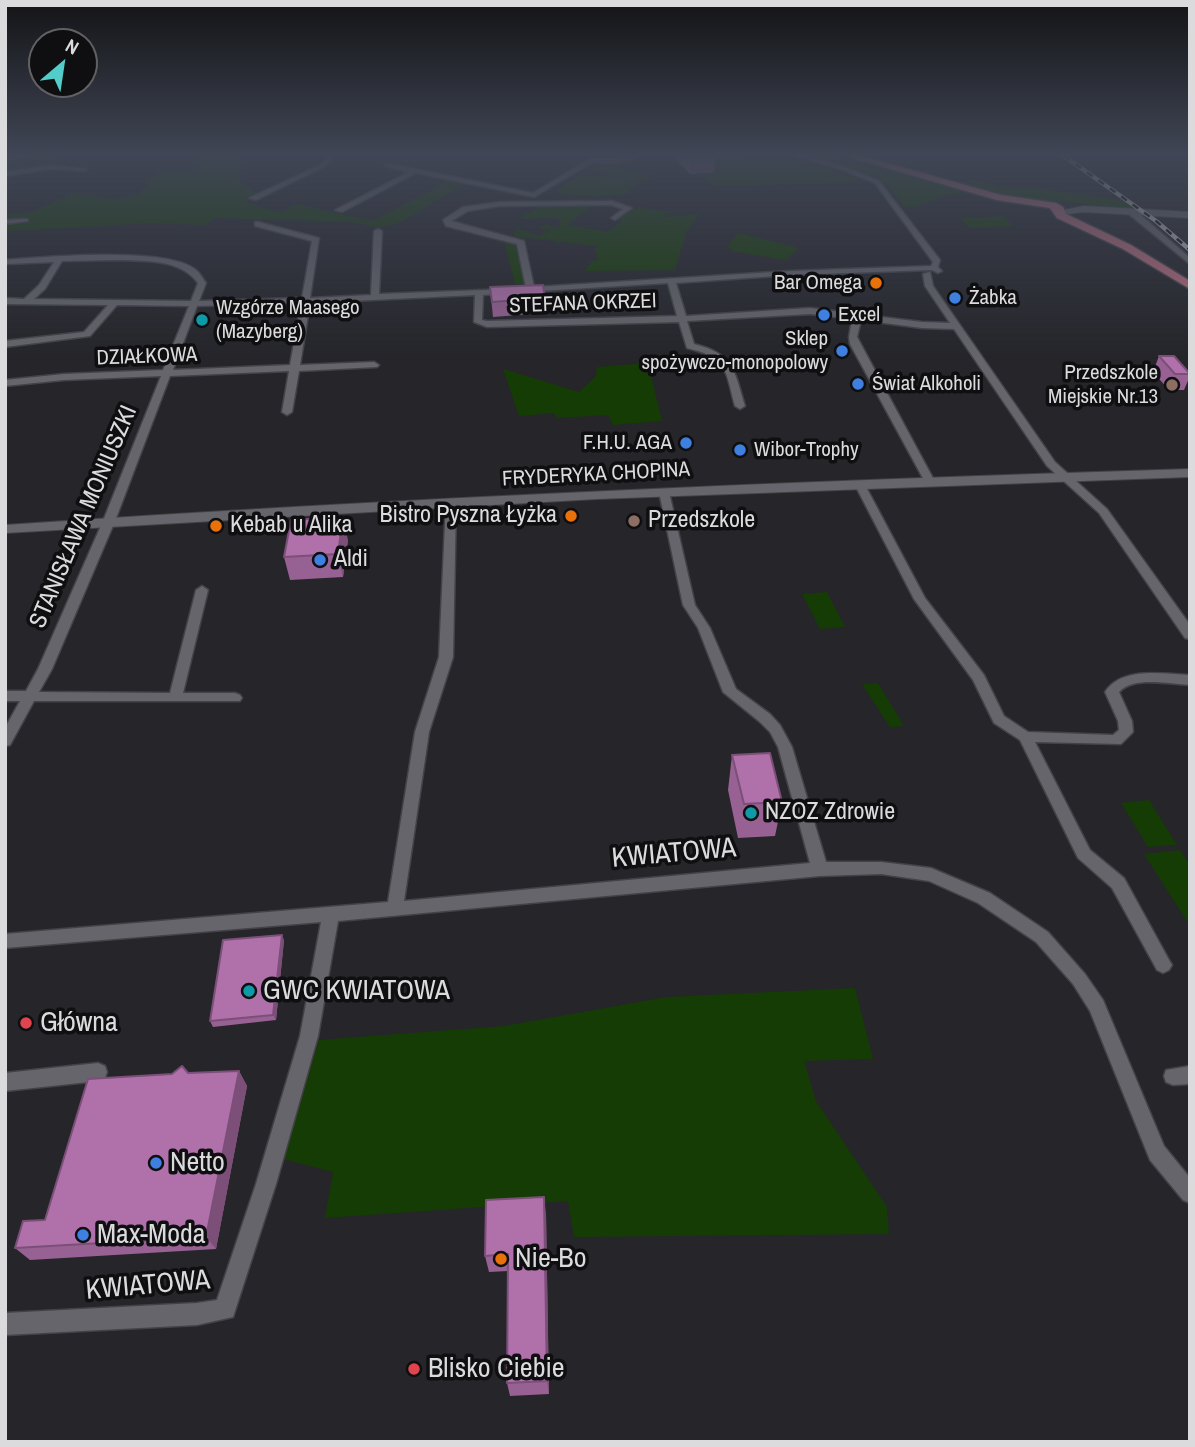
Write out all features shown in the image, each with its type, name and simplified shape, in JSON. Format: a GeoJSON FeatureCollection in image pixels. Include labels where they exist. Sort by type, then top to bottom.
{"type":"FeatureCollection","features":[{"type":"Feature","properties":{"kind":"main road"},"geometry":{"type":"LineString","coordinates":[[1074,224],[1133,250],[1190,286]]}},
{"type":"Feature","properties":{"kind":"street"},"geometry":{"type":"LineString","coordinates":[[258,224],[316,240],[287,412]]}},
{"type":"Feature","properties":{"kind":"street"},"geometry":{"type":"LineString","coordinates":[[451,224],[520,242],[531,290]]}},
{"type":"Feature","properties":{"kind":"street"},"geometry":{"type":"LineString","coordinates":[[5,302],[195,304],[305,301],[672,282],[790,273],[927,270],[937,262],[909,224]]}},
{"type":"Feature","properties":{"kind":"street"},"geometry":{"type":"LineString","coordinates":[[1145,224],[1190,262]]}},
{"type":"Feature","properties":{"kind":"street"},"geometry":{"type":"LineString","coordinates":[[375,298],[379,231]]}},
{"type":"Feature","properties":{"kind":"street"},"geometry":{"type":"LineString","coordinates":[[5,262],[137,258],[179,264],[192,269],[201,277],[202,283],[195,304]]}},
{"type":"Feature","properties":{"kind":"street"},"geometry":{"type":"LineString","coordinates":[[25,302],[42,287],[59,260]]}},
{"type":"Feature","properties":{"kind":"street"},"geometry":{"type":"LineString","coordinates":[[927,270],[929,286],[1051,464],[1103,511],[1187,628]]}},
{"type":"Feature","properties":{"kind":"street","name":"STEFANA OKRZEI"},"geometry":{"type":"LineString","coordinates":[[479,293],[478,322],[487,324],[681,318],[672,282]]}},
{"type":"Feature","properties":{"kind":"street"},"geometry":{"type":"LineString","coordinates":[[5,344],[74,337],[91,331],[113,303]]}},
{"type":"Feature","properties":{"kind":"street","name":"STANISŁAWA MONIUSZKI"},"geometry":{"type":"LineString","coordinates":[[5,741],[31,698],[109,521],[195,304]]}},
{"type":"Feature","properties":{"kind":"street"},"geometry":{"type":"LineString","coordinates":[[740,406],[727,363],[719,353],[690,346],[681,318],[810,311],[922,325],[956,326]]}},
{"type":"Feature","properties":{"kind":"street"},"geometry":{"type":"LineString","coordinates":[[857,317],[853,337],[855,344],[930,482]]}},
{"type":"Feature","properties":{"kind":"street","name":"DZIAŁKOWA"},"geometry":{"type":"LineString","coordinates":[[5,383],[64,377],[374,365]]}},
{"type":"Feature","properties":{"kind":"street","name":"FRYDERYKA CHOPINA"},"geometry":{"type":"LineString","coordinates":[[5,529],[109,521],[664,492],[1190,473]]}},
{"type":"Feature","properties":{"kind":"street"},"geometry":{"type":"LineString","coordinates":[[860,485],[920,599],[979,678],[999,719],[1025,737],[1084,854],[1118,883],[1163,965]]}},
{"type":"Feature","properties":{"kind":"street"},"geometry":{"type":"LineString","coordinates":[[664,492],[689,605],[704,628],[730,692],[765,718],[785,747],[820,869]]}},
{"type":"Feature","properties":{"kind":"street"},"geometry":{"type":"LineString","coordinates":[[396,909],[422,732],[446,657],[450,503]]}},
{"type":"Feature","properties":{"kind":"street"},"geometry":{"type":"LineString","coordinates":[[175,698],[202,590]]}},
{"type":"Feature","properties":{"kind":"street"},"geometry":{"type":"LineString","coordinates":[[1025,737],[1116,740],[1126,732],[1125,721],[1112,692],[1115,685],[1122,681],[1135,680],[1190,680]]}},
{"type":"Feature","properties":{"kind":"street"},"geometry":{"type":"LineString","coordinates":[[5,696],[234,698]]}},
{"type":"Feature","properties":{"kind":"street","name":"KWIATOWA"},"geometry":{"type":"LineString","coordinates":[[5,941],[331,915],[820,869],[881,867],[931,875],[984,898],[1042,937],[1079,979],[1097,1006],[1157,1153],[1168,1170],[1190,1192]]}},
{"type":"Feature","properties":{"kind":"street","name":"KWIATOWA"},"geometry":{"type":"LineString","coordinates":[[5,1325],[197,1314],[225,1309],[266,1184],[309,1036],[331,915]]}},
{"type":"Feature","properties":{"kind":"street"},"geometry":{"type":"LineString","coordinates":[[5,1082],[98,1072]]}},
{"type":"Feature","properties":{"kind":"green space"},"geometry":{"type":"Polygon","coordinates":[[[6,224],[140,224],[5,231],[6,224]]]}},
{"type":"Feature","properties":{"kind":"green space"},"geometry":{"type":"Polygon","coordinates":[[[164,224],[208,224],[206,225],[164,224]]]}},
{"type":"Feature","properties":{"kind":"green space"},"geometry":{"type":"Polygon","coordinates":[[[359,224],[394,224],[378,227],[359,224]]]}},
{"type":"Feature","properties":{"kind":"green space"},"geometry":{"type":"Polygon","coordinates":[[[547,224],[554,228],[560,227],[561,224],[569,224],[567,225],[608,232],[619,224],[693,224],[686,232],[675,270],[585,271],[592,261],[599,259],[596,257],[598,253],[594,252],[598,246],[514,236],[516,228],[539,236],[551,230],[538,228],[547,224]]]}},
{"type":"Feature","properties":{"kind":"green space"},"geometry":{"type":"Polygon","coordinates":[[[966,224],[1011,224],[1014,226],[970,228],[966,224]]]}},
{"type":"Feature","properties":{"kind":"green space"},"geometry":{"type":"Polygon","coordinates":[[[738,233],[799,248],[785,260],[731,251],[732,249],[727,247],[738,233]]]}},
{"type":"Feature","properties":{"kind":"green space"},"geometry":{"type":"Polygon","coordinates":[[[504,240],[517,244],[525,284],[515,284],[504,240]]]}},
{"type":"Feature","properties":{"kind":"green space"},"geometry":{"type":"Polygon","coordinates":[[[648,363],[662,421],[613,425],[608,415],[557,418],[554,413],[519,416],[503,369],[579,392],[596,376],[597,367],[648,363]]]}},
{"type":"Feature","properties":{"kind":"green space"},"geometry":{"type":"Polygon","coordinates":[[[827,592],[845,627],[820,629],[802,594],[827,592]]]}},
{"type":"Feature","properties":{"kind":"green space"},"geometry":{"type":"Polygon","coordinates":[[[878,683],[904,726],[890,727],[862,684],[878,683]]]}},
{"type":"Feature","properties":{"kind":"green space"},"geometry":{"type":"Polygon","coordinates":[[[1149,800],[1177,845],[1148,847],[1121,803],[1149,800]]]}},
{"type":"Feature","properties":{"kind":"green space"},"geometry":{"type":"Polygon","coordinates":[[[1180,850],[1190,865],[1190,926],[1144,854],[1180,850]]]}},
{"type":"Feature","properties":{"kind":"green space"},"geometry":{"type":"Polygon","coordinates":[[[855,988],[873,1059],[804,1061],[816,1101],[887,1207],[889,1234],[574,1237],[568,1201],[325,1218],[333,1172],[283,1159],[319,1040],[504,1026],[667,997],[855,988]]]}},
{"type":"Feature","properties":{"kind":"building"},"geometry":{"type":"Polygon","coordinates":[[[543,285],[545,298],[492,302],[490,287],[543,285]]]}},
{"type":"Feature","properties":{"kind":"building"},"geometry":{"type":"Polygon","coordinates":[[[1159,356],[1174,356],[1190,374],[1175,374],[1159,356]]]}},
{"type":"Feature","properties":{"kind":"building"},"geometry":{"type":"Polygon","coordinates":[[[343,517],[338,554],[284,557],[291,520],[343,517]]]}},
{"type":"Feature","properties":{"kind":"building"},"geometry":{"type":"Polygon","coordinates":[[[770,753],[782,802],[744,804],[732,755],[770,753]]]}},
{"type":"Feature","properties":{"kind":"building","name":"GWC KWIATOWA"},"geometry":{"type":"Polygon","coordinates":[[[282,935],[273,1015],[210,1021],[223,940],[282,935]]]}},
{"type":"Feature","properties":{"kind":"building","name":"Netto"},"geometry":{"type":"Polygon","coordinates":[[[182,1066],[188,1073],[239,1071],[206,1237],[15,1248],[23,1221],[45,1220],[88,1079],[172,1074],[182,1066]]]}},
{"type":"Feature","properties":{"kind":"building"},"geometry":{"type":"Polygon","coordinates":[[[544,1197],[547,1381],[507,1383],[508,1254],[485,1256],[486,1200],[544,1197]]]}},
{"type":"Feature","properties":{"kind":"railway"},"geometry":{"type":"LineString","coordinates":[[1159,224],[1190,250]]}},
{"type":"Feature","properties":{"kind":"place","name":"Bar Omega"},"geometry":{"type":"Point","coordinates":[876,283]}},
{"type":"Feature","properties":{"kind":"place","name":"Żabka"},"geometry":{"type":"Point","coordinates":[955,298]}},
{"type":"Feature","properties":{"kind":"place","name":"Excel"},"geometry":{"type":"Point","coordinates":[824,315]}},
{"type":"Feature","properties":{"kind":"place","name":"Wzgórze Maasego (Mazyberg)"},"geometry":{"type":"Point","coordinates":[202,320]}},
{"type":"Feature","properties":{"kind":"place","name":"Sklep spożywczo-monopolowy"},"geometry":{"type":"Point","coordinates":[842,351]}},
{"type":"Feature","properties":{"kind":"place","name":"Świat Alkoholi"},"geometry":{"type":"Point","coordinates":[858,384]}},
{"type":"Feature","properties":{"kind":"place","name":"Przedszkole Miejskie Nr.13"},"geometry":{"type":"Point","coordinates":[1172,385]}},
{"type":"Feature","properties":{"kind":"place","name":"F.H.U. AGA"},"geometry":{"type":"Point","coordinates":[686,443]}},
{"type":"Feature","properties":{"kind":"place","name":"Wibor-Trophy"},"geometry":{"type":"Point","coordinates":[740,450]}},
{"type":"Feature","properties":{"kind":"place","name":"Bistro Pyszna Łyżka"},"geometry":{"type":"Point","coordinates":[571,516]}},
{"type":"Feature","properties":{"kind":"place","name":"Przedszkole"},"geometry":{"type":"Point","coordinates":[634,521]}},
{"type":"Feature","properties":{"kind":"place","name":"Kebab u Alika"},"geometry":{"type":"Point","coordinates":[216,526]}},
{"type":"Feature","properties":{"kind":"place","name":"Aldi"},"geometry":{"type":"Point","coordinates":[320,560]}},
{"type":"Feature","properties":{"kind":"place","name":"NZOZ Zdrowie"},"geometry":{"type":"Point","coordinates":[751,813]}},
{"type":"Feature","properties":{"kind":"place","name":"GWC KWIATOWA"},"geometry":{"type":"Point","coordinates":[249,991]}},
{"type":"Feature","properties":{"kind":"place","name":"Główna"},"geometry":{"type":"Point","coordinates":[26,1023]}},
{"type":"Feature","properties":{"kind":"place","name":"Netto"},"geometry":{"type":"Point","coordinates":[156,1163]}},
{"type":"Feature","properties":{"kind":"place","name":"Max-Moda"},"geometry":{"type":"Point","coordinates":[83,1235]}},
{"type":"Feature","properties":{"kind":"place","name":"Nie-Bo"},"geometry":{"type":"Point","coordinates":[501,1259]}},
{"type":"Feature","properties":{"kind":"place","name":"Blisko Ciebie"},"geometry":{"type":"Point","coordinates":[414,1369]}}]}
